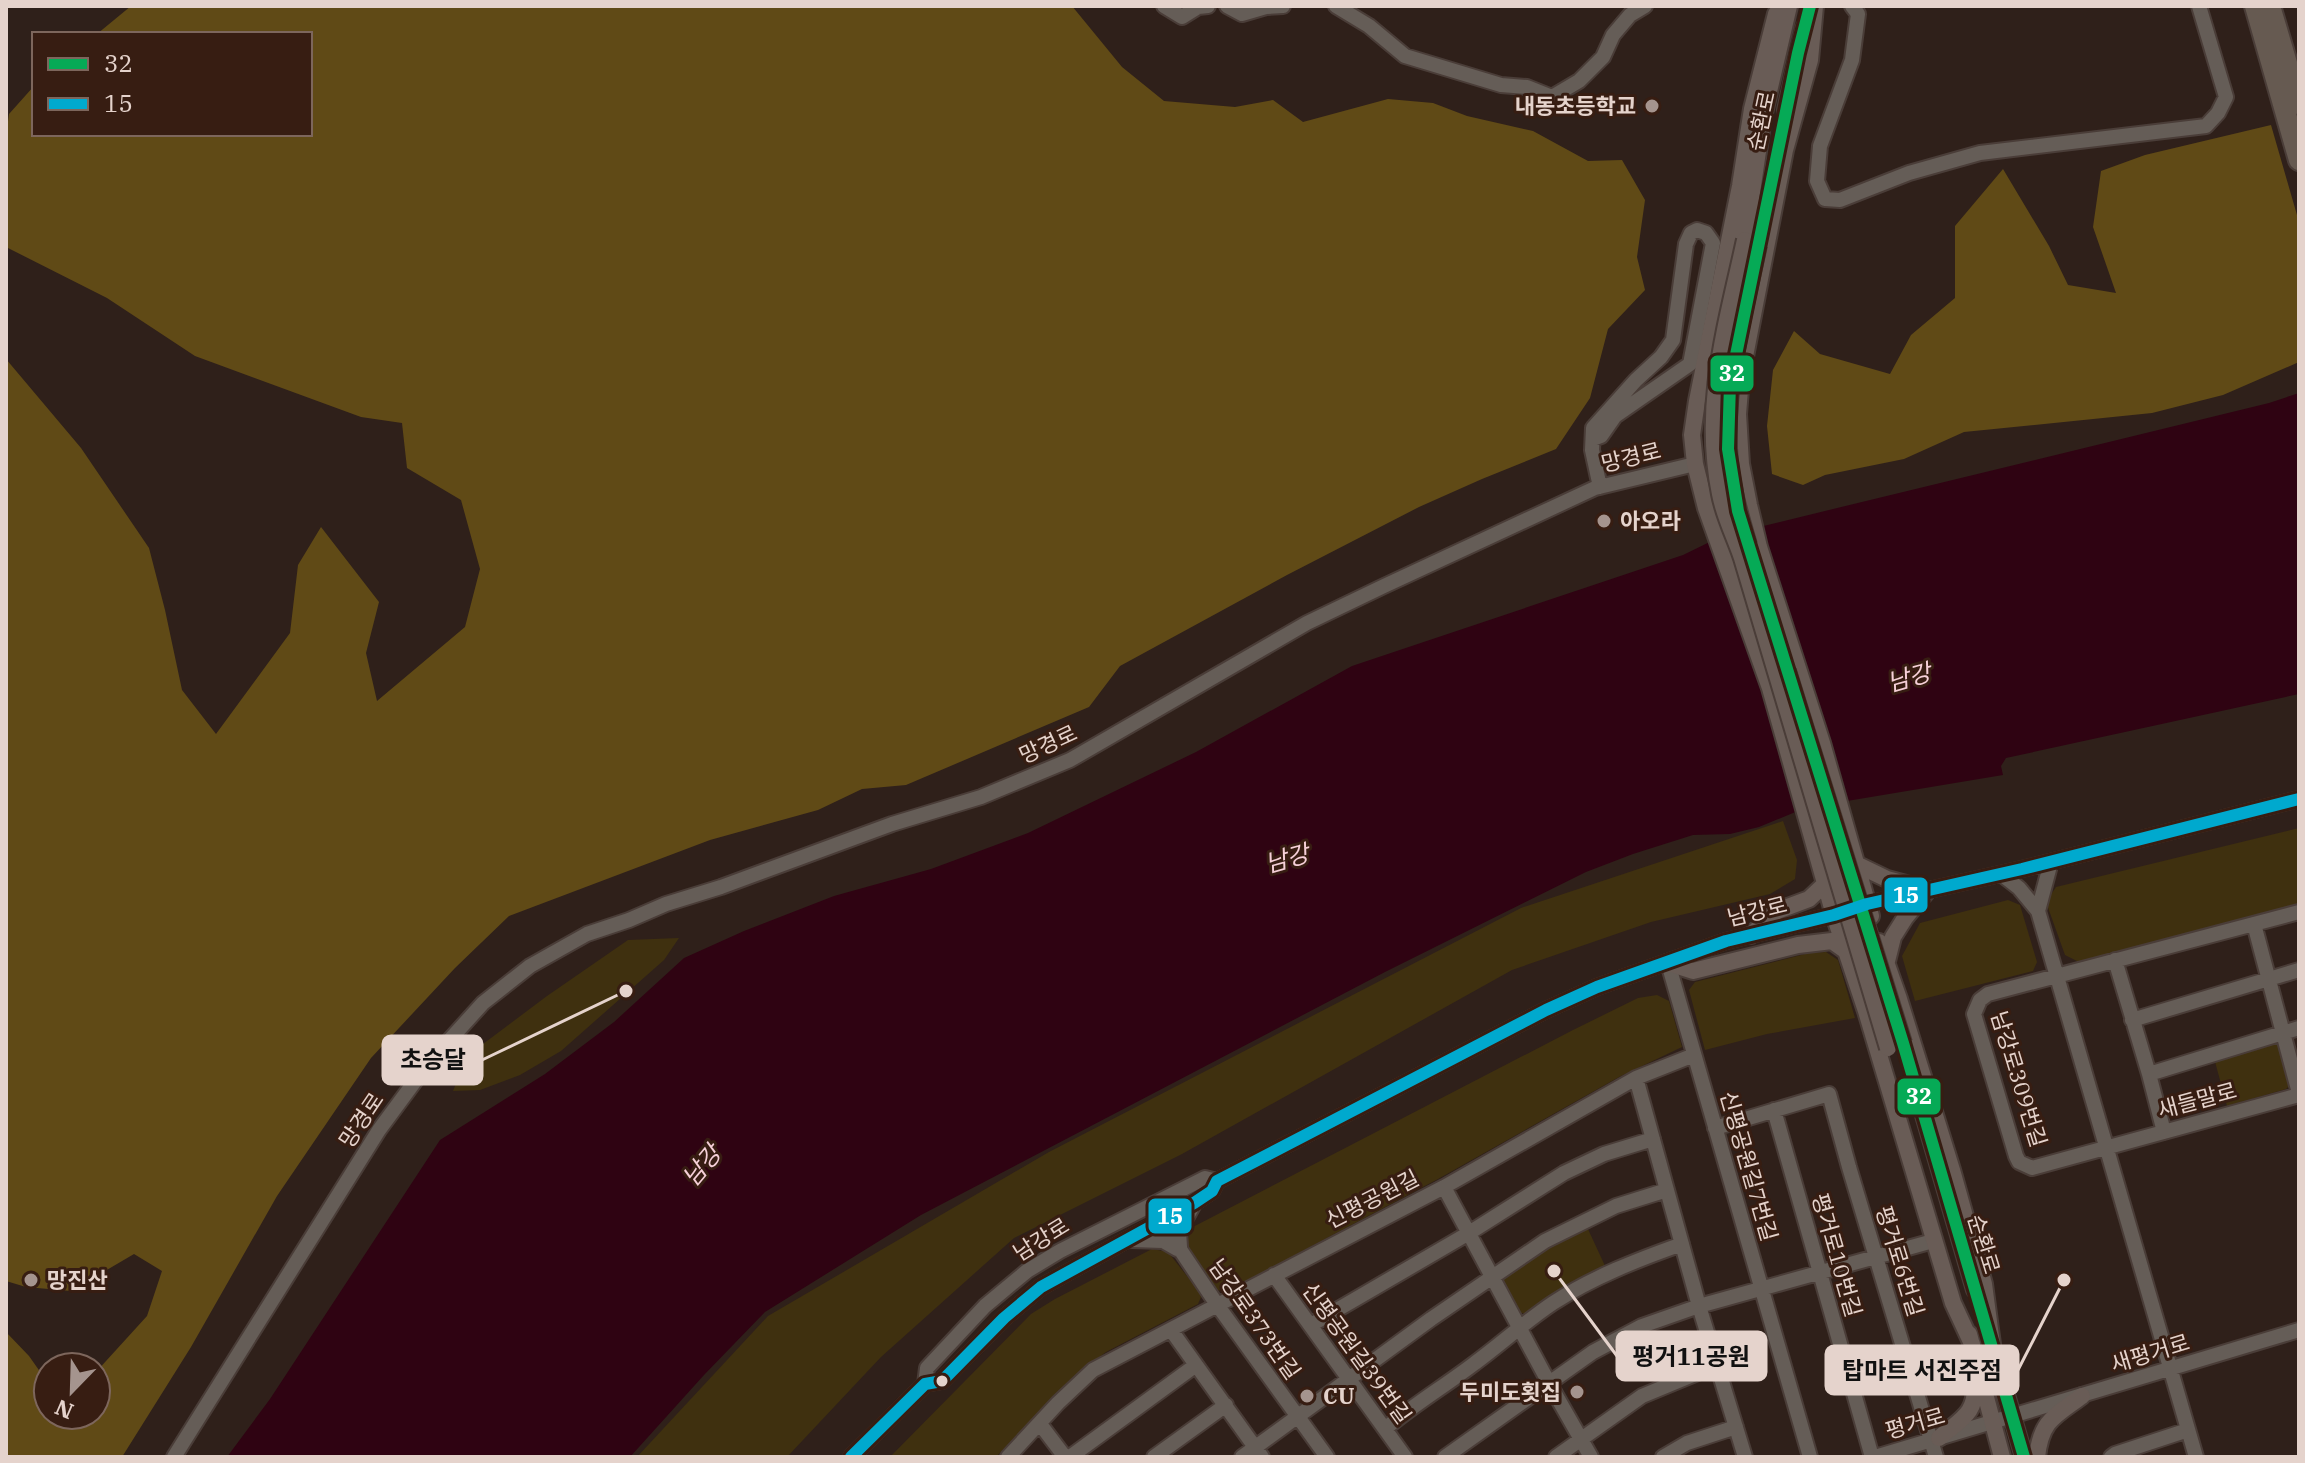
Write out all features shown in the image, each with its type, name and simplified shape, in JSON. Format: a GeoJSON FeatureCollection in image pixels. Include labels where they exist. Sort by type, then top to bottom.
{"type":"FeatureCollection","features":[{"type":"Feature","properties":{"kind":"highway"},"geometry":{"type":"LineString","coordinates":[[2255,6],[2299,160]]}},
{"type":"Feature","properties":{"kind":"highway"},"geometry":{"type":"LineString","coordinates":[[2270,6],[2299,104]]}},
{"type":"Feature","properties":{"kind":"main road","name":"망경로"},"geometry":{"type":"LineString","coordinates":[[1695,464],[1692,435],[1697,401],[1740,186],[1752,109],[1776,14],[1781,6]]}},
{"type":"Feature","properties":{"kind":"main road","name":"순환로"},"geometry":{"type":"LineString","coordinates":[[1751,242],[1763,117],[1789,6]]}},
{"type":"Feature","properties":{"kind":"main road"},"geometry":{"type":"LineString","coordinates":[[1812,6],[1810,60],[1785,150],[1741,377],[1738,414],[1741,464],[1759,547],[1822,743],[1867,904],[1952,1170],[1984,1284],[1992,1344]]}},
{"type":"Feature","properties":{"kind":"main road","name":"순환로"},"geometry":{"type":"LineString","coordinates":[[1751,242],[1812,6]]}},
{"type":"Feature","properties":{"kind":"main road"},"geometry":{"type":"LineString","coordinates":[[1751,242],[1730,384],[1728,449],[1738,511],[1896,1046]]}},
{"type":"Feature","properties":{"kind":"main road"},"geometry":{"type":"LineString","coordinates":[[1741,464],[1695,464],[1706,508],[1770,688],[1834,915],[1866,1011],[1933,1241],[1953,1303],[1973,1350],[1975,1396],[1972,1407],[1965,1417],[1935,1439]]}},
{"type":"Feature","properties":{"kind":"main road"},"geometry":{"type":"LineString","coordinates":[[1858,865],[1887,879],[1928,890],[1893,937],[1886,962]]}},
{"type":"Feature","properties":{"kind":"main road"},"geometry":{"type":"LineString","coordinates":[[1751,935],[1777,911],[1809,899],[1826,883]]}},
{"type":"Feature","properties":{"kind":"main road"},"geometry":{"type":"LineString","coordinates":[[1668,963],[1693,971],[1798,945],[1832,941],[1846,951]]}},
{"type":"Feature","properties":{"kind":"main road","name":"순환로"},"geometry":{"type":"LineString","coordinates":[[1896,1046],[1992,1344],[2024,1457]]}},
{"type":"Feature","properties":{"kind":"main road","name":"순환로"},"geometry":{"type":"LineString","coordinates":[[1896,1046],[2002,1457]]}},
{"type":"Feature","properties":{"kind":"main road"},"geometry":{"type":"LineString","coordinates":[[2037,1457],[2039,1440],[2045,1427],[2054,1416],[2082,1396]]}},
{"type":"Feature","properties":{"kind":"street"},"geometry":{"type":"LineString","coordinates":[[1164,6],[1182,17],[1198,7],[1208,6]]}},
{"type":"Feature","properties":{"kind":"street"},"geometry":{"type":"LineString","coordinates":[[1227,6],[1242,14],[1283,6]]}},
{"type":"Feature","properties":{"kind":"street"},"geometry":{"type":"LineString","coordinates":[[1336,6],[1369,26],[1405,56],[1501,85],[1527,87],[1552,97],[1579,81],[1603,57],[1613,35],[1630,15],[1645,6]]}},
{"type":"Feature","properties":{"kind":"street"},"geometry":{"type":"LineString","coordinates":[[1852,6],[1858,14],[1852,60],[1820,146],[1817,181],[1825,199],[1840,200],[1909,173],[1980,153],[2206,126],[2218,113],[2226,97],[2199,6]]}},
{"type":"Feature","properties":{"kind":"street"},"geometry":{"type":"LineString","coordinates":[[1593,439],[1601,436],[1615,416],[1690,364],[1713,243],[1706,233],[1697,230],[1691,233],[1686,244],[1673,340],[1661,357],[1593,428],[1592,450],[1600,487]]}},
{"type":"Feature","properties":{"kind":"street","name":"망경로"},"geometry":{"type":"LineString","coordinates":[[174,1457],[379,1130],[427,1065],[483,1003],[530,966],[587,934],[892,824],[981,797],[1070,760],[1307,623],[1600,487],[1695,464]]}},
{"type":"Feature","properties":{"kind":"street"},"geometry":{"type":"LineString","coordinates":[[1595,465],[1626,481]]}},
{"type":"Feature","properties":{"kind":"street"},"geometry":{"type":"LineString","coordinates":[[1583,494],[1595,465]]}},
{"type":"Feature","properties":{"kind":"street","name":"남강로"},"geometry":{"type":"LineString","coordinates":[[851,1457],[925,1384],[942,1381],[1004,1318],[1041,1287],[1194,1203],[1212,1191],[1217,1181],[1546,1010],[1597,987],[1726,941],[2299,799]]}},
{"type":"Feature","properties":{"kind":"street"},"geometry":{"type":"LineString","coordinates":[[2038,911],[2051,862]]}},
{"type":"Feature","properties":{"kind":"street"},"geometry":{"type":"LineString","coordinates":[[2001,874],[2019,888],[2038,911],[2196,1457]]}},
{"type":"Feature","properties":{"kind":"street"},"geometry":{"type":"LineString","coordinates":[[2056,976],[2299,912]]}},
{"type":"Feature","properties":{"kind":"street"},"geometry":{"type":"LineString","coordinates":[[2254,924],[2299,1094]]}},
{"type":"Feature","properties":{"kind":"street"},"geometry":{"type":"LineString","coordinates":[[2115,960],[2164,1132]]}},
{"type":"Feature","properties":{"kind":"street"},"geometry":{"type":"LineString","coordinates":[[1668,963],[1694,1055]]}},
{"type":"Feature","properties":{"kind":"street"},"geometry":{"type":"LineString","coordinates":[[2132,1020],[2299,970]]}},
{"type":"Feature","properties":{"kind":"street","name":"남강로309번길"},"geometry":{"type":"LineString","coordinates":[[2056,976],[1988,994],[1975,1007],[1974,1014],[2011,1142],[2019,1162],[2032,1168],[2108,1148]]}},
{"type":"Feature","properties":{"kind":"street"},"geometry":{"type":"LineString","coordinates":[[2149,1074],[2299,1028]]}},
{"type":"Feature","properties":{"kind":"street","name":"신평공원길"},"geometry":{"type":"LineString","coordinates":[[1008,1457],[1093,1370],[1444,1187],[1636,1078],[1694,1055]]}},
{"type":"Feature","properties":{"kind":"street","name":"신평공원길7번길"},"geometry":{"type":"LineString","coordinates":[[1694,1055],[1810,1457]]}},
{"type":"Feature","properties":{"kind":"street"},"geometry":{"type":"LineString","coordinates":[[1636,1078],[1699,1306],[1745,1457]]}},
{"type":"Feature","properties":{"kind":"street","name":"평거로6번길"},"geometry":{"type":"LineString","coordinates":[[1774,1110],[1829,1094],[1876,1257],[1935,1439],[1936,1457]]}},
{"type":"Feature","properties":{"kind":"street","name":"새들말로"},"geometry":{"type":"LineString","coordinates":[[2108,1148],[2299,1094]]}},
{"type":"Feature","properties":{"kind":"street"},"geometry":{"type":"LineString","coordinates":[[1715,1128],[1774,1110]]}},
{"type":"Feature","properties":{"kind":"street","name":"평거로10번길"},"geometry":{"type":"LineString","coordinates":[[1774,1110],[1818,1273],[1874,1457]]}},
{"type":"Feature","properties":{"kind":"street"},"geometry":{"type":"LineString","coordinates":[[1311,1325],[1469,1233],[1564,1173],[1604,1154],[1653,1139]]}},
{"type":"Feature","properties":{"kind":"street","name":"남강로"},"geometry":{"type":"LineString","coordinates":[[925,1384],[927,1368],[985,1306],[1027,1271],[1060,1251],[1205,1178],[1217,1181]]}},
{"type":"Feature","properties":{"kind":"street"},"geometry":{"type":"LineString","coordinates":[[1444,1187],[1591,1457]]}},
{"type":"Feature","properties":{"kind":"street"},"geometry":{"type":"LineString","coordinates":[[1242,1457],[1258,1452],[1298,1417],[1492,1275],[1545,1241],[1616,1206],[1667,1190]]}},
{"type":"Feature","properties":{"kind":"street"},"geometry":{"type":"LineString","coordinates":[[1181,1251],[1179,1231],[1194,1203]]}},
{"type":"Feature","properties":{"kind":"street","name":"남강로373번길"},"geometry":{"type":"LineString","coordinates":[[1151,1205],[1218,1306],[1327,1457]]}},
{"type":"Feature","properties":{"kind":"street"},"geometry":{"type":"LineString","coordinates":[[1128,1240],[1163,1241],[1181,1251]]}},
{"type":"Feature","properties":{"kind":"street"},"geometry":{"type":"LineString","coordinates":[[1445,1457],[1593,1352],[1630,1332],[1699,1306],[1933,1241]]}},
{"type":"Feature","properties":{"kind":"street"},"geometry":{"type":"LineString","coordinates":[[1385,1429],[1554,1303],[1633,1262],[1682,1244]]}},
{"type":"Feature","properties":{"kind":"street","name":"신평공원길39번길"},"geometry":{"type":"LineString","coordinates":[[1274,1275],[1405,1457]]}},
{"type":"Feature","properties":{"kind":"street"},"geometry":{"type":"LineString","coordinates":[[1171,1330],[1258,1452]]}},
{"type":"Feature","properties":{"kind":"street","name":"새평거로"},"geometry":{"type":"LineString","coordinates":[[2013,1417],[2299,1330]]}},
{"type":"Feature","properties":{"kind":"street"},"geometry":{"type":"LineString","coordinates":[[1040,1424],[1067,1457],[1196,1365]]}},
{"type":"Feature","properties":{"kind":"street"},"geometry":{"type":"LineString","coordinates":[[1556,1457],[1642,1396],[1717,1365]]}},
{"type":"Feature","properties":{"kind":"street"},"geometry":{"type":"LineString","coordinates":[[1154,1457],[1226,1405]]}},
{"type":"Feature","properties":{"kind":"street","name":"평거로"},"geometry":{"type":"LineString","coordinates":[[1874,1457],[2013,1417]]}},
{"type":"Feature","properties":{"kind":"street"},"geometry":{"type":"LineString","coordinates":[[1663,1457],[1687,1443],[1736,1427]]}},
{"type":"Feature","properties":{"kind":"street"},"geometry":{"type":"LineString","coordinates":[[2111,1457],[2188,1430]]}},
{"type":"Feature","properties":{"kind":"shaded area"},"geometry":{"type":"Polygon","coordinates":[[[131,6],[1072,6],[1122,67],[1164,101],[1235,107],[1273,100],[1303,122],[1388,99],[1433,103],[1467,116],[1533,131],[1588,161],[1622,160],[1645,200],[1637,257],[1645,290],[1608,329],[1590,398],[1556,449],[1419,507],[1120,666],[1089,707],[906,785],[862,789],[818,810],[710,840],[509,916],[455,968],[371,1058],[277,1196],[191,1347],[122,1457],[6,1457],[6,1332],[32,1360],[32,1431],[112,1431],[112,1354],[147,1316],[162,1271],[134,1254],[71,1291],[26,1287],[6,1281],[6,359],[81,448],[149,548],[182,690],[216,734],[290,633],[298,565],[321,527],[379,602],[366,653],[377,701],[465,627],[480,569],[461,500],[407,468],[402,423],[361,417],[195,356],[107,298],[6,247],[6,136],[9,114],[32,88],[32,136],[312,136],[312,32],[99,32],[131,6]]]}},
{"type":"Feature","properties":{"kind":"shaded area"},"geometry":{"type":"Polygon","coordinates":[[[2271,125],[2299,222],[2299,362],[2223,395],[2152,413],[1964,432],[1904,459],[1825,475],[1803,485],[1772,474],[1767,426],[1773,370],[1794,331],[1820,354],[1890,374],[1911,335],[1955,298],[1955,226],[2003,169],[2049,246],[2068,285],[2116,293],[2093,227],[2101,171],[2145,155],[2271,125]]]}},
{"type":"Feature","properties":{"kind":"shaded area"},"geometry":{"type":"Polygon","coordinates":[[[1783,821],[1797,860],[1795,879],[1770,894],[1651,922],[1512,970],[1182,1154],[1014,1238],[881,1357],[787,1457],[637,1457],[768,1316],[1049,1152],[1521,908],[1783,821]]]}},
{"type":"Feature","properties":{"kind":"shaded area"},"geometry":{"type":"Polygon","coordinates":[[[2299,828],[2299,905],[2079,962],[2065,955],[2046,902],[2056,887],[2299,828]]]}},
{"type":"Feature","properties":{"kind":"shaded area"},"geometry":{"type":"Polygon","coordinates":[[[2008,900],[2020,905],[2037,962],[2033,971],[1915,1001],[1902,956],[1920,923],[2008,900]]]}},
{"type":"Feature","properties":{"kind":"shaded area"},"geometry":{"type":"Polygon","coordinates":[[[679,938],[664,960],[561,1051],[520,1075],[480,1090],[453,1091],[467,1056],[628,940],[679,938]]]}},
{"type":"Feature","properties":{"kind":"shaded area"},"geometry":{"type":"Polygon","coordinates":[[[1826,952],[1838,960],[1855,1018],[1767,1034],[1705,1050],[1689,990],[1695,982],[1809,953],[1826,952]]]}},
{"type":"Feature","properties":{"kind":"shaded area"},"geometry":{"type":"Polygon","coordinates":[[[1657,995],[1669,1001],[1682,1047],[1619,1077],[1438,1179],[1227,1291],[1216,1290],[1186,1245],[1191,1228],[1573,1030],[1638,998],[1657,995]]]}},
{"type":"Feature","properties":{"kind":"shaded area"},"geometry":{"type":"Polygon","coordinates":[[[2272,1042],[2282,1047],[2293,1082],[2286,1089],[2227,1106],[2214,1058],[2272,1042]]]}},
{"type":"Feature","properties":{"kind":"shaded area"},"geometry":{"type":"Polygon","coordinates":[[[1587,1227],[1606,1268],[1528,1314],[1521,1313],[1501,1279],[1504,1273],[1587,1227]]]}},
{"type":"Feature","properties":{"kind":"shaded area"},"geometry":{"type":"Polygon","coordinates":[[[1152,1249],[1168,1252],[1198,1290],[1201,1297],[1198,1304],[1106,1352],[1073,1377],[996,1457],[890,1457],[1031,1314],[1152,1249]]]}},
{"type":"Feature","properties":{"kind":"water","name":"남강"},"geometry":{"type":"Polygon","coordinates":[[[2299,393],[2299,694],[2006,758],[2001,766],[2003,775],[1805,808],[1759,827],[1730,834],[1693,835],[1586,872],[1385,972],[921,1215],[765,1312],[630,1457],[227,1457],[270,1399],[440,1140],[545,1074],[614,1022],[684,958],[834,896],[931,869],[1028,833],[1196,752],[1352,666],[1683,555],[1722,536],[2269,403],[2299,393]]]}},
{"type":"Feature","properties":{"kind":"transit line","name":"32"},"geometry":{"type":"LineString","coordinates":[[1810,6],[1730,384],[1728,449],[1738,511],[1903,1043],[2024,1457]]}},
{"type":"Feature","properties":{"kind":"transit line","name":"15"},"geometry":{"type":"LineString","coordinates":[[851,1457],[925,1384],[942,1381],[1004,1318],[1041,1287],[1194,1203],[1212,1191],[1217,1181],[1546,1010],[1597,987],[1726,941],[2299,799]]}},
{"type":"Feature","properties":{"kind":"place","name":"내동초등학교"},"geometry":{"type":"Point","coordinates":[1652,106]}},
{"type":"Feature","properties":{"kind":"place","name":"아오라"},"geometry":{"type":"Point","coordinates":[1604,521]}},
{"type":"Feature","properties":{"kind":"place","name":"초승달"},"geometry":{"type":"Point","coordinates":[626,991]}},
{"type":"Feature","properties":{"kind":"place","name":"평거11공원"},"geometry":{"type":"Point","coordinates":[1554,1271]}},
{"type":"Feature","properties":{"kind":"place","name":"망진산"},"geometry":{"type":"Point","coordinates":[31,1280]}},
{"type":"Feature","properties":{"kind":"place","name":"탑마트 서진주점"},"geometry":{"type":"Point","coordinates":[2064,1280]}},
{"type":"Feature","properties":{"kind":"place","name":"두미도횟집"},"geometry":{"type":"Point","coordinates":[1577,1392]}},
{"type":"Feature","properties":{"kind":"place","name":"CU"},"geometry":{"type":"Point","coordinates":[1307,1396]}}]}
